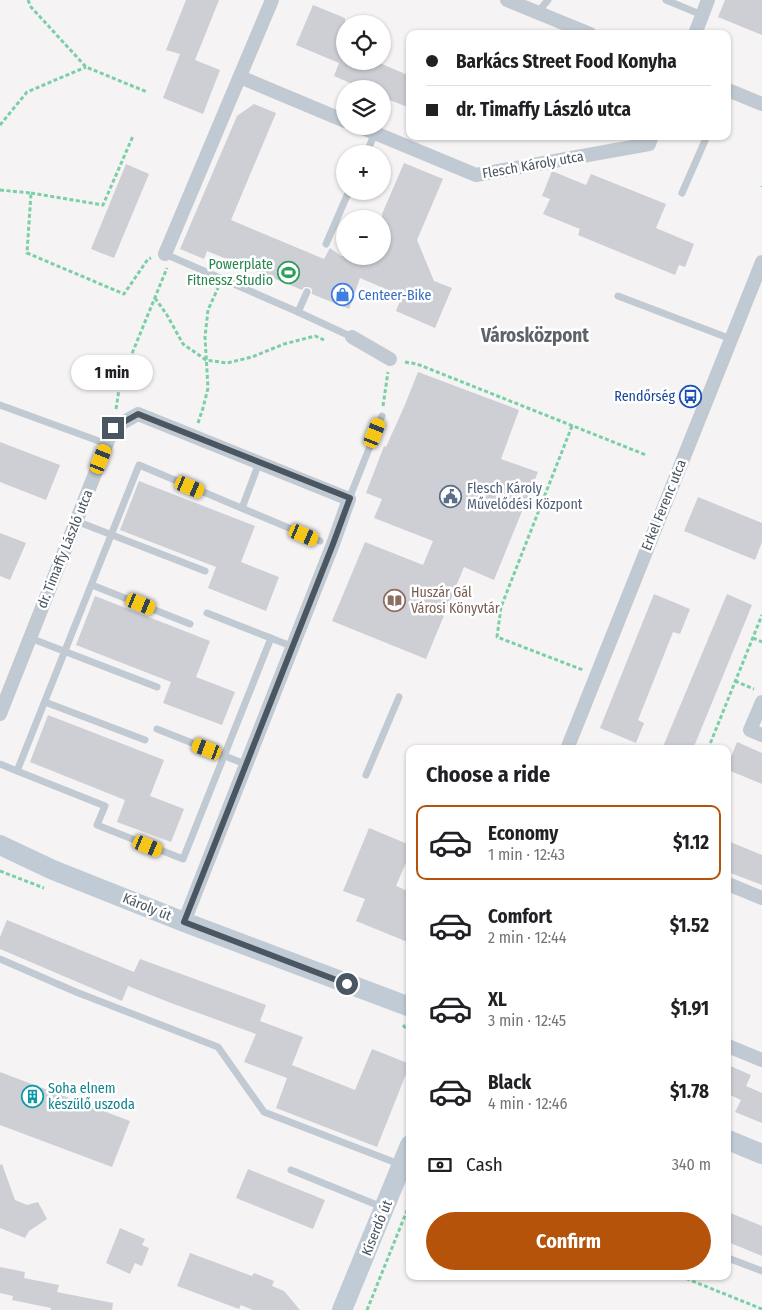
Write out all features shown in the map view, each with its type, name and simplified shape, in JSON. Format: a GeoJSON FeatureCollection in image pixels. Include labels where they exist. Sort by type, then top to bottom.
{"type":"FeatureCollection","features":[{"type":"Feature","properties":{"kind":"street"},"geometry":{"type":"LineString","coordinates":[[165,254],[272,0]]}},
{"type":"Feature","properties":{"kind":"street"},"geometry":{"type":"LineString","coordinates":[[507,0],[580,30]]}},
{"type":"Feature","properties":{"kind":"street"},"geometry":{"type":"LineString","coordinates":[[697,30],[708,0]]}},
{"type":"Feature","properties":{"kind":"street"},"geometry":{"type":"LineString","coordinates":[[240,76],[336,117]]}},
{"type":"Feature","properties":{"kind":"street"},"geometry":{"type":"LineString","coordinates":[[731,91],[762,104]]}},
{"type":"Feature","properties":{"kind":"street","name":"Flesch Károly utca"},"geometry":{"type":"LineString","coordinates":[[380,135],[476,175],[649,144],[650,140]]}},
{"type":"Feature","properties":{"kind":"street","name":"Erkel Ferenc utca"},"geometry":{"type":"LineString","coordinates":[[569,745],[762,262]]}},
{"type":"Feature","properties":{"kind":"street"},"geometry":{"type":"LineString","coordinates":[[348,336],[390,359]]}},
{"type":"Feature","properties":{"kind":"street"},"geometry":{"type":"LineString","coordinates":[[113,428],[138,414],[350,498],[184,922]]}},
{"type":"Feature","properties":{"kind":"street","name":"dr. Timaffy László utca"},"geometry":{"type":"LineString","coordinates":[[0,714],[113,428]]}},
{"type":"Feature","properties":{"kind":"street"},"geometry":{"type":"LineString","coordinates":[[762,702],[750,730],[762,735]]}},
{"type":"Feature","properties":{"kind":"street","name":"Károly út"},"geometry":{"type":"LineString","coordinates":[[0,845],[53,870],[406,1007]]}},
{"type":"Feature","properties":{"kind":"street"},"geometry":{"type":"LineString","coordinates":[[731,885],[762,898]]}},
{"type":"Feature","properties":{"kind":"street"},"geometry":{"type":"LineString","coordinates":[[731,1047],[762,1060]]}},
{"type":"Feature","properties":{"kind":"street"},"geometry":{"type":"LineString","coordinates":[[731,1141],[762,1154]]}},
{"type":"Feature","properties":{"kind":"street","name":"Kiserdő út"},"geometry":{"type":"LineString","coordinates":[[342,1310],[406,1155]]}},
{"type":"Feature","properties":{"kind":"lane"},"geometry":{"type":"LineString","coordinates":[[537,13],[548,0]]}},
{"type":"Feature","properties":{"kind":"lane"},"geometry":{"type":"LineString","coordinates":[[666,0],[702,16]]}},
{"type":"Feature","properties":{"kind":"lane"},"geometry":{"type":"LineString","coordinates":[[682,193],[704,140]]}},
{"type":"Feature","properties":{"kind":"lane"},"geometry":{"type":"LineString","coordinates":[[326,244],[346,200]]}},
{"type":"Feature","properties":{"kind":"lane"},"geometry":{"type":"LineString","coordinates":[[165,254],[223,278],[348,336]]}},
{"type":"Feature","properties":{"kind":"lane"},"geometry":{"type":"LineString","coordinates":[[298,312],[307,292]]}},
{"type":"Feature","properties":{"kind":"lane"},"geometry":{"type":"LineString","coordinates":[[618,296],[731,339]]}},
{"type":"Feature","properties":{"kind":"lane"},"geometry":{"type":"LineString","coordinates":[[0,405],[107,444]]}},
{"type":"Feature","properties":{"kind":"lane"},"geometry":{"type":"LineString","coordinates":[[350,498],[382,416]]}},
{"type":"Feature","properties":{"kind":"lane"},"geometry":{"type":"LineString","coordinates":[[242,508],[260,462]]}},
{"type":"Feature","properties":{"kind":"lane"},"geometry":{"type":"LineString","coordinates":[[17,771],[139,465],[320,541]]}},
{"type":"Feature","properties":{"kind":"lane"},"geometry":{"type":"LineString","coordinates":[[76,521],[205,571]]}},
{"type":"Feature","properties":{"kind":"lane"},"geometry":{"type":"LineString","coordinates":[[92,585],[190,624]]}},
{"type":"Feature","properties":{"kind":"lane"},"geometry":{"type":"LineString","coordinates":[[208,613],[292,646]]}},
{"type":"Feature","properties":{"kind":"lane"},"geometry":{"type":"LineString","coordinates":[[30,638],[158,687]]}},
{"type":"Feature","properties":{"kind":"lane"},"geometry":{"type":"LineString","coordinates":[[0,764],[105,806],[97,825],[183,859],[271,638]]}},
{"type":"Feature","properties":{"kind":"lane"},"geometry":{"type":"LineString","coordinates":[[366,775],[398,697]]}},
{"type":"Feature","properties":{"kind":"lane"},"geometry":{"type":"LineString","coordinates":[[45,702],[145,740]]}},
{"type":"Feature","properties":{"kind":"lane"},"geometry":{"type":"LineString","coordinates":[[157,729],[245,764]]}},
{"type":"Feature","properties":{"kind":"lane"},"geometry":{"type":"LineString","coordinates":[[0,958],[76,992],[218,1047],[264,1112],[402,1165]]}},
{"type":"Feature","properties":{"kind":"lane"},"geometry":{"type":"LineString","coordinates":[[291,1170],[385,1208]]}},
{"type":"Feature","properties":{"kind":"lane"},"geometry":{"type":"LineString","coordinates":[[731,1259],[762,1271]]}},
{"type":"Feature","properties":{"kind":"path"},"geometry":{"type":"LineString","coordinates":[[28,0],[31,7],[86,67],[147,92]]}},
{"type":"Feature","properties":{"kind":"path"},"geometry":{"type":"LineString","coordinates":[[0,125],[27,92],[86,67]]}},
{"type":"Feature","properties":{"kind":"path"},"geometry":{"type":"LineString","coordinates":[[0,190],[103,205],[133,136]]}},
{"type":"Feature","properties":{"kind":"path"},"geometry":{"type":"LineString","coordinates":[[31,193],[27,253],[124,294],[148,259],[165,254],[168,266],[120,383],[113,428]]}},
{"type":"Feature","properties":{"kind":"path"},"geometry":{"type":"LineString","coordinates":[[193,436],[208,388],[206,337],[208,310],[223,278]]}},
{"type":"Feature","properties":{"kind":"path"},"geometry":{"type":"LineString","coordinates":[[155,298],[183,344],[206,360],[227,363],[252,357],[284,344],[315,336],[340,346],[348,336]]}},
{"type":"Feature","properties":{"kind":"path"},"geometry":{"type":"LineString","coordinates":[[382,416],[390,359],[417,364],[646,455]]}},
{"type":"Feature","properties":{"kind":"path"},"geometry":{"type":"LineString","coordinates":[[572,426],[501,607],[497,636],[597,675]]}},
{"type":"Feature","properties":{"kind":"path"},"geometry":{"type":"LineString","coordinates":[[710,745],[762,615]]}},
{"type":"Feature","properties":{"kind":"path"},"geometry":{"type":"LineString","coordinates":[[753,638],[762,642]]}},
{"type":"Feature","properties":{"kind":"path"},"geometry":{"type":"LineString","coordinates":[[735,681],[762,692]]}},
{"type":"Feature","properties":{"kind":"path"},"geometry":{"type":"LineString","coordinates":[[367,1310],[406,1213]]}},
{"type":"Feature","properties":{"kind":"path"},"geometry":{"type":"LineString","coordinates":[[690,1280],[762,1309]]}},
{"type":"Feature","properties":{"kind":"building"},"geometry":{"type":"Polygon","coordinates":[[[186,0],[219,0],[195,60],[220,70],[203,114],[163,98],[180,54],[166,50],[186,0]]]}},
{"type":"Feature","properties":{"kind":"building"},"geometry":{"type":"Polygon","coordinates":[[[725,0],[762,0],[762,35],[718,17],[725,0]]]}},
{"type":"Feature","properties":{"kind":"building"},"geometry":{"type":"Polygon","coordinates":[[[313,5],[338,15],[336,15],[336,62],[296,45],[313,5]]]}},
{"type":"Feature","properties":{"kind":"building"},"geometry":{"type":"Polygon","coordinates":[[[391,68],[406,74],[406,106],[391,101],[391,80],[343,80],[334,76],[336,70],[391,70],[391,68]]]}},
{"type":"Feature","properties":{"kind":"building"},"geometry":{"type":"Polygon","coordinates":[[[254,104],[276,113],[231,220],[324,259],[330,248],[336,252],[336,265],[391,265],[391,210],[384,210],[388,200],[391,200],[391,193],[404,163],[443,179],[417,240],[434,281],[452,288],[435,328],[396,311],[402,296],[360,278],[349,309],[312,294],[312,289],[309,287],[304,287],[302,290],[207,251],[204,259],[180,249],[237,116],[254,104]]]}},
{"type":"Feature","properties":{"kind":"building"},"geometry":{"type":"Polygon","coordinates":[[[126,164],[149,174],[114,258],[91,249],[126,164]]]}},
{"type":"Feature","properties":{"kind":"building"},"geometry":{"type":"Polygon","coordinates":[[[552,171],[586,185],[591,174],[666,204],[656,228],[694,244],[685,267],[679,265],[675,275],[578,235],[580,229],[543,214],[550,199],[542,196],[552,171]]]}},
{"type":"Feature","properties":{"kind":"building"},"geometry":{"type":"Polygon","coordinates":[[[418,372],[519,410],[501,459],[538,472],[494,580],[464,567],[426,659],[332,621],[365,542],[423,565],[433,541],[374,518],[382,499],[366,493],[384,446],[386,447],[418,372]]]}},
{"type":"Feature","properties":{"kind":"building"},"geometry":{"type":"Polygon","coordinates":[[[0,442],[60,465],[46,500],[0,482],[0,442]]]}},
{"type":"Feature","properties":{"kind":"building"},"geometry":{"type":"Polygon","coordinates":[[[139,481],[255,526],[241,562],[279,577],[266,611],[208,588],[216,567],[120,530],[139,481]]]}},
{"type":"Feature","properties":{"kind":"building"},"geometry":{"type":"Polygon","coordinates":[[[698,497],[762,523],[762,542],[755,560],[684,531],[698,497]]]}},
{"type":"Feature","properties":{"kind":"building"},"geometry":{"type":"Polygon","coordinates":[[[0,533],[26,543],[10,580],[0,576],[0,533]]]}},
{"type":"Feature","properties":{"kind":"building"},"geometry":{"type":"Polygon","coordinates":[[[654,594],[690,609],[680,634],[673,632],[638,720],[644,723],[636,743],[600,728],[654,594]]]}},
{"type":"Feature","properties":{"kind":"building"},"geometry":{"type":"Polygon","coordinates":[[[727,594],[752,605],[695,745],[664,745],[727,594]]]}},
{"type":"Feature","properties":{"kind":"building"},"geometry":{"type":"Polygon","coordinates":[[[95,596],[210,641],[196,677],[235,692],[222,725],[163,703],[171,682],[76,645],[95,596]]]}},
{"type":"Feature","properties":{"kind":"building"},"geometry":{"type":"Polygon","coordinates":[[[48,715],[164,760],[150,796],[184,809],[171,842],[117,822],[125,800],[30,762],[48,715]]]}},
{"type":"Feature","properties":{"kind":"building"},"geometry":{"type":"Polygon","coordinates":[[[737,742],[762,753],[762,784],[731,771],[731,757],[737,742]]]}},
{"type":"Feature","properties":{"kind":"building"},"geometry":{"type":"Polygon","coordinates":[[[369,828],[406,843],[406,862],[396,886],[406,890],[406,941],[356,921],[365,899],[343,891],[369,828]]]}},
{"type":"Feature","properties":{"kind":"building"},"geometry":{"type":"Polygon","coordinates":[[[731,842],[762,855],[762,885],[731,873],[731,842]]]}},
{"type":"Feature","properties":{"kind":"building"},"geometry":{"type":"Polygon","coordinates":[[[7,920],[134,972],[140,959],[266,1005],[260,1021],[303,1037],[292,1065],[355,1090],[372,1049],[406,1062],[406,1074],[377,1147],[276,1108],[287,1078],[244,1062],[256,1034],[128,986],[122,1001],[0,949],[0,937],[7,920]]]}},
{"type":"Feature","properties":{"kind":"building"},"geometry":{"type":"Polygon","coordinates":[[[731,1066],[751,1075],[746,1086],[762,1093],[762,1123],[735,1112],[741,1100],[731,1095],[731,1066]]]}},
{"type":"Feature","properties":{"kind":"building","name":"Soha elnem készülő uszoda"},"geometry":{"type":"Polygon","coordinates":[[[0,1072],[130,1121],[112,1167],[0,1125],[0,1072]]]}},
{"type":"Feature","properties":{"kind":"building"},"geometry":{"type":"Polygon","coordinates":[[[2,1164],[15,1200],[27,1205],[38,1202],[47,1219],[29,1231],[25,1238],[0,1228],[0,1165],[2,1164]]]}},
{"type":"Feature","properties":{"kind":"building"},"geometry":{"type":"Polygon","coordinates":[[[248,1169],[325,1200],[313,1229],[236,1198],[248,1169]]]}},
{"type":"Feature","properties":{"kind":"building"},"geometry":{"type":"Polygon","coordinates":[[[731,1213],[762,1226],[762,1256],[731,1243],[731,1213]]]}},
{"type":"Feature","properties":{"kind":"building"},"geometry":{"type":"Polygon","coordinates":[[[120,1228],[145,1239],[142,1245],[149,1248],[142,1266],[135,1263],[130,1274],[106,1263],[120,1228]]]}},
{"type":"Feature","properties":{"kind":"building"},"geometry":{"type":"Polygon","coordinates":[[[190,1253],[252,1276],[254,1273],[274,1281],[272,1286],[284,1291],[300,1310],[253,1310],[241,1305],[239,1309],[177,1286],[190,1253]]]}},
{"type":"Feature","properties":{"kind":"building"},"geometry":{"type":"Polygon","coordinates":[[[0,1267],[25,1272],[24,1278],[59,1285],[57,1292],[113,1303],[112,1310],[51,1310],[51,1308],[12,1300],[13,1296],[0,1293],[0,1267]]]}},
{"type":"Feature","properties":{"kind":"place","name":"Powerplate Fitnessz Studio"},"geometry":{"type":"Point","coordinates":[289,272]}},
{"type":"Feature","properties":{"kind":"place","name":"Centeer-Bike"},"geometry":{"type":"Point","coordinates":[342,295]}},
{"type":"Feature","properties":{"kind":"place","name":"Rendőrség"},"geometry":{"type":"Point","coordinates":[691,396]}},
{"type":"Feature","properties":{"kind":"place","name":"Flesch Károly Művelődési Központ"},"geometry":{"type":"Point","coordinates":[451,496]}},
{"type":"Feature","properties":{"kind":"place","name":"Huszár Gál Városi Könyvtár"},"geometry":{"type":"Point","coordinates":[395,600]}},
{"type":"Feature","properties":{"kind":"place","name":"Soha elnem készülő uszoda"},"geometry":{"type":"Point","coordinates":[32,1096]}},
{"type":"Feature","properties":{"kind":"district","name":"Városközpont"},"geometry":{"type":"Point","coordinates":[535,335]}},
{"type":"Feature","properties":{"kind":"route"},"geometry":{"type":"LineString","coordinates":[[113,428],[138,414],[350,498],[184,922],[347,984]]}}]}
